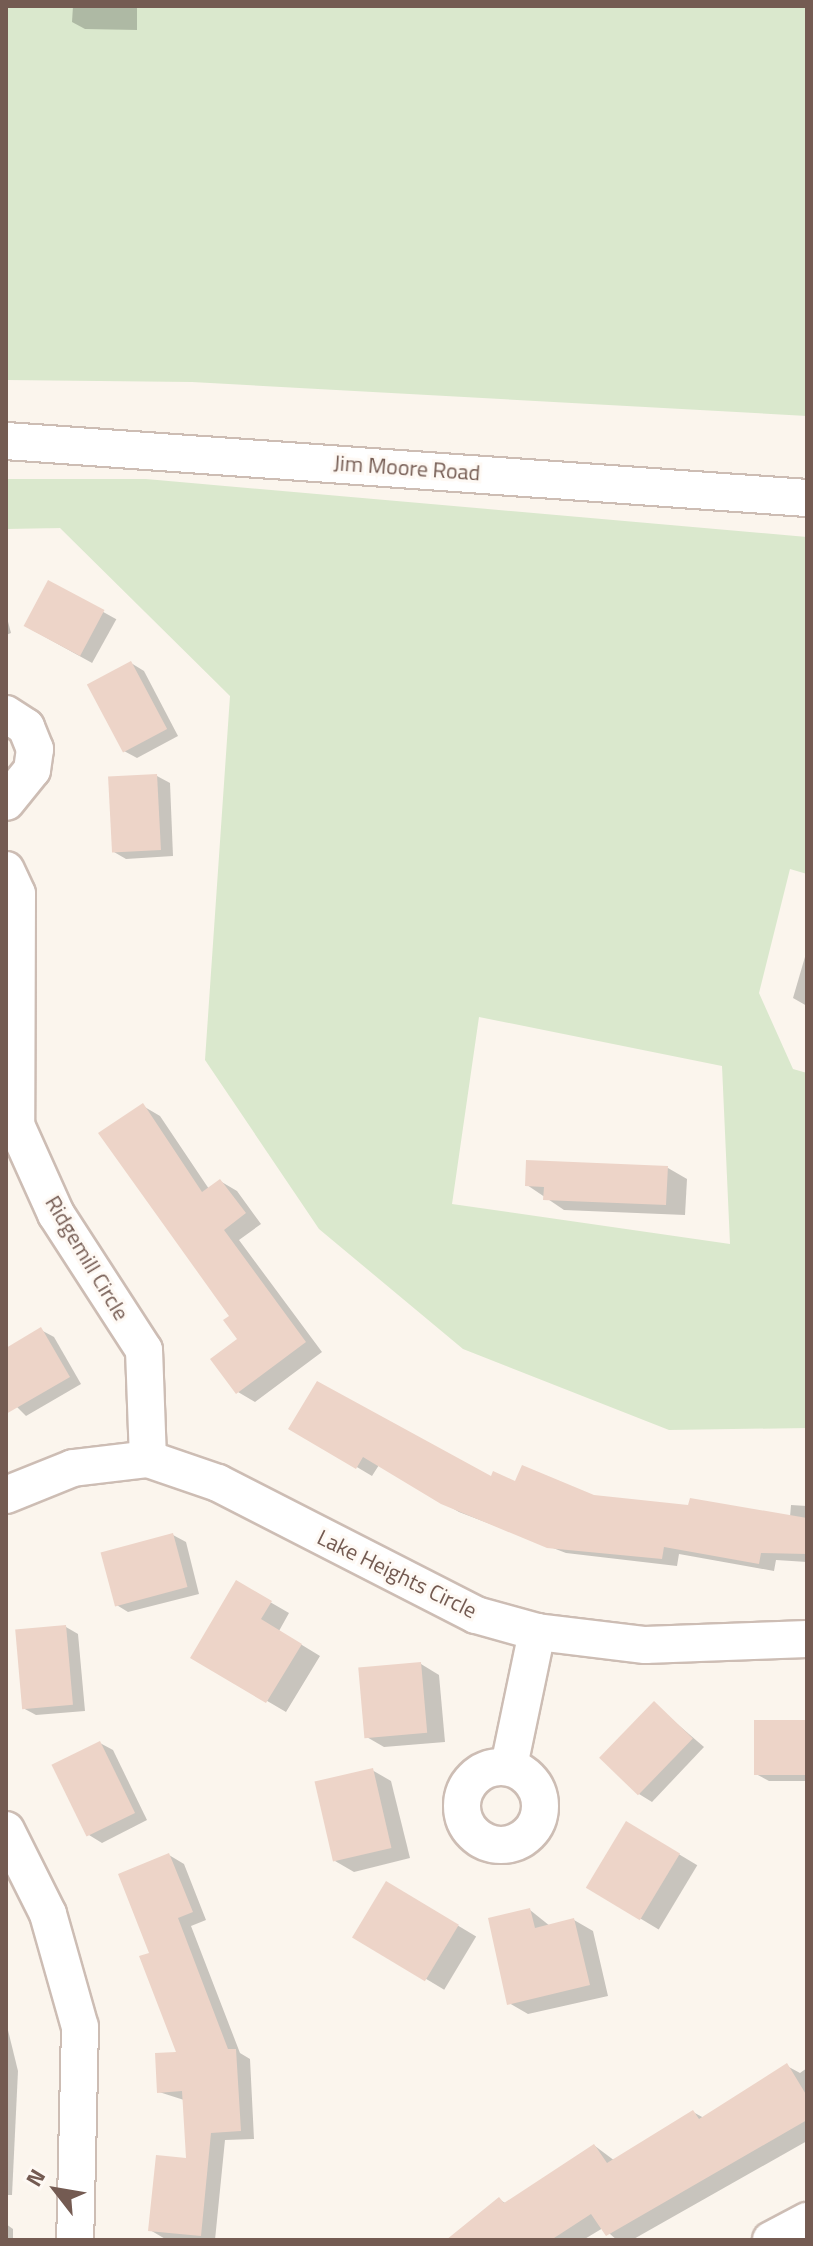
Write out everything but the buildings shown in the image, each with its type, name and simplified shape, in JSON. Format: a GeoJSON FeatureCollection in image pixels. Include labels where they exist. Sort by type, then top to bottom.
{"type":"FeatureCollection","features":[{"type":"Feature","properties":{"kind":"street","name":"Jim Moore Road"},"geometry":{"type":"LineString","coordinates":[[6,441],[807,498]]}},
{"type":"Feature","properties":{"kind":"street"},"geometry":{"type":"LineString","coordinates":[[6,714],[26,727],[35,749],[32,770],[6,802]]}},
{"type":"Feature","properties":{"kind":"street","name":"Ridgemill Circle"},"geometry":{"type":"LineString","coordinates":[[6,870],[17,894],[16,1125],[56,1214],[144,1350],[148,1459]]}},
{"type":"Feature","properties":{"kind":"street","name":"Lake Heights Circle"},"geometry":{"type":"LineString","coordinates":[[6,1495],[73,1468],[148,1459],[218,1483],[476,1615],[537,1632],[645,1645],[807,1639]]}},
{"type":"Feature","properties":{"kind":"street"},"geometry":{"type":"LineString","coordinates":[[509,1766],[537,1632]]}},
{"type":"Feature","properties":{"kind":"street"},"geometry":{"type":"LineString","coordinates":[[6,1830],[48,1914],[80,2027],[75,2240]]}},
{"type":"Feature","properties":{"kind":"street"},"geometry":{"type":"LineString","coordinates":[[771,2240],[807,2221]]}},
{"type":"Feature","properties":{"kind":"green space"},"geometry":{"type":"Polygon","coordinates":[[[6,6],[807,6],[807,416],[192,382],[6,380],[6,6]]]}},
{"type":"Feature","properties":{"kind":"green space"},"geometry":{"type":"Polygon","coordinates":[[[6,479],[146,479],[807,537],[807,874],[790,869],[759,993],[793,1069],[807,1073],[807,1428],[669,1430],[463,1349],[319,1229],[205,1060],[230,696],[60,528],[6,529],[6,479]],[[479,1017],[452,1204],[730,1244],[722,1066],[479,1017]]]}}]}
